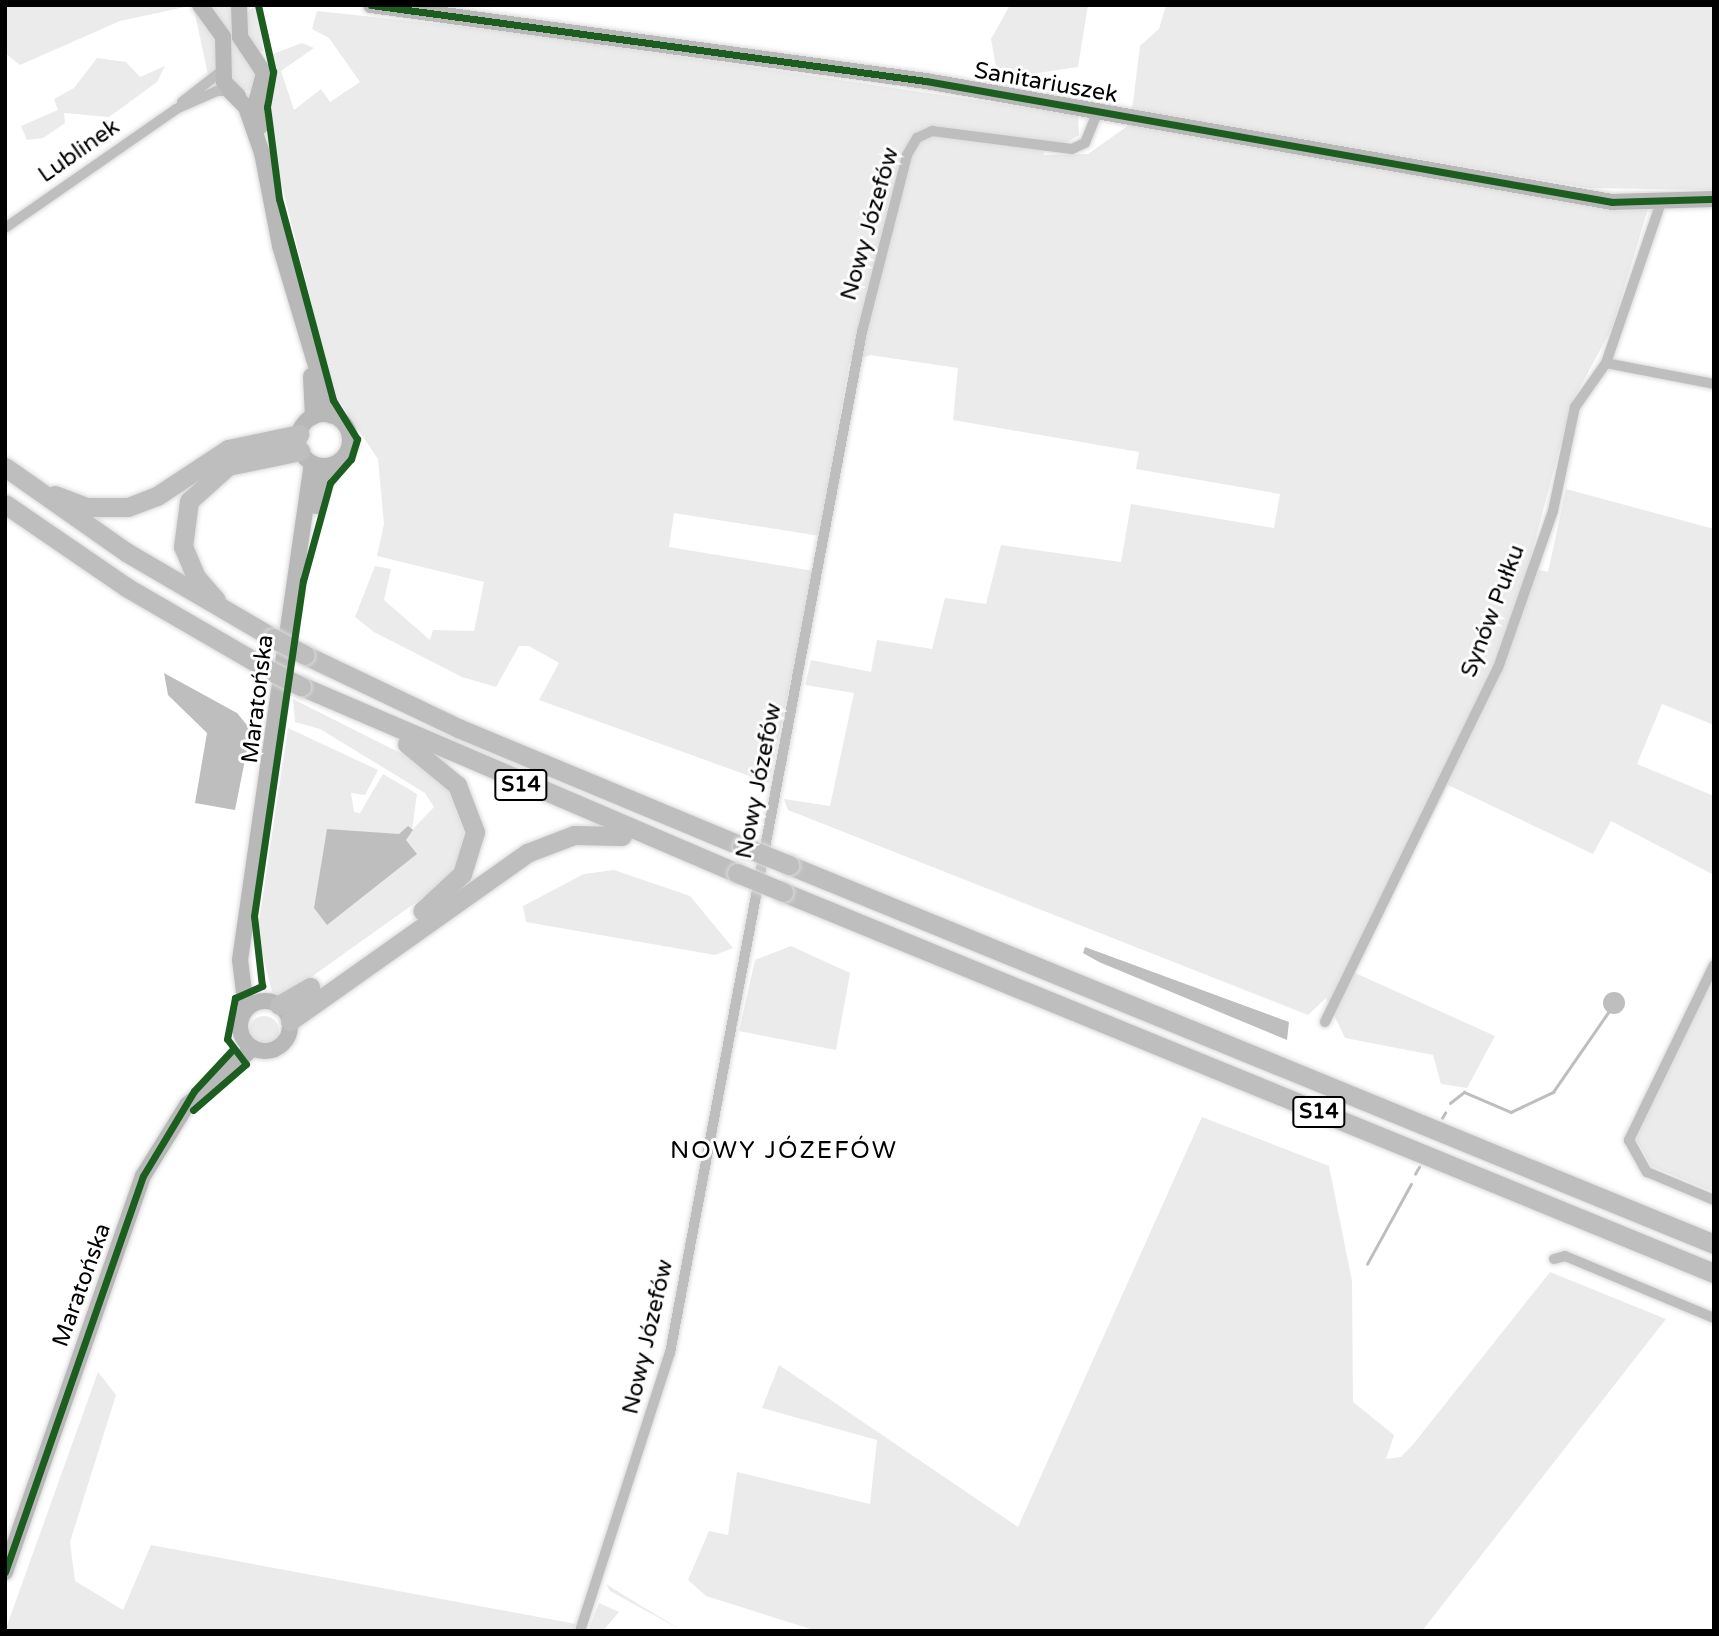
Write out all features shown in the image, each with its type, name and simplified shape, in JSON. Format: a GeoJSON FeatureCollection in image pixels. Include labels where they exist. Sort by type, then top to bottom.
{"type":"FeatureCollection","features":[{"type":"Feature","properties":{"kind":"highway"},"geometry":{"type":"LineString","coordinates":[[11,472],[87,507],[128,507],[157,496],[228,449],[304,449]]}},
{"type":"Feature","properties":{"kind":"highway"},"geometry":{"type":"LineString","coordinates":[[232,615],[188,562],[182,530],[190,501],[228,466],[304,449]]}},
{"type":"Feature","properties":{"kind":"highway","name":"S14"},"geometry":{"type":"LineString","coordinates":[[11,472],[232,615],[306,655],[458,728],[1714,1244]]}},
{"type":"Feature","properties":{"kind":"highway","name":"S14"},"geometry":{"type":"LineString","coordinates":[[5,504],[126,587],[269,670],[375,721],[668,846],[1714,1273]]}},
{"type":"Feature","properties":{"kind":"highway"},"geometry":{"type":"LineString","coordinates":[[277,1009],[428,906],[469,859],[473,814],[457,785],[375,721]]}},
{"type":"Feature","properties":{"kind":"highway"},"geometry":{"type":"LineString","coordinates":[[277,1009],[553,840],[594,831],[668,846]]}},
{"type":"Feature","properties":{"kind":"street"},"geometry":{"type":"LineString","coordinates":[[200,5],[223,37],[223,70],[230,91],[246,107],[262,153],[307,339],[331,416],[349,439],[342,458],[330,465],[304,449],[313,417],[307,339]]}},
{"type":"Feature","properties":{"kind":"street"},"geometry":{"type":"LineString","coordinates":[[239,5],[237,22],[240,37],[263,69],[257,102],[262,153]]}},
{"type":"Feature","properties":{"kind":"street"},"geometry":{"type":"LineString","coordinates":[[237,22],[248,5]]}},
{"type":"Feature","properties":{"kind":"street","name":"Sanitariuszek"},"geometry":{"type":"LineString","coordinates":[[371,5],[1098,111],[1612,202],[1714,199]]}},
{"type":"Feature","properties":{"kind":"street","name":"Lublinek"},"geometry":{"type":"LineString","coordinates":[[5,228],[176,109],[223,70]]}},
{"type":"Feature","properties":{"kind":"street"},"geometry":{"type":"LineString","coordinates":[[230,91],[247,96],[262,86]]}},
{"type":"Feature","properties":{"kind":"street","name":"Lublinek"},"geometry":{"type":"LineString","coordinates":[[176,109],[216,90],[230,91]]}},
{"type":"Feature","properties":{"kind":"street","name":"Nowy Józefów"},"geometry":{"type":"LineString","coordinates":[[580,1631],[670,1353],[862,332],[907,155],[917,138],[932,131],[1072,149],[1085,143],[1098,111]]}},
{"type":"Feature","properties":{"kind":"street","name":"Synów Pułku"},"geometry":{"type":"LineString","coordinates":[[1325,1022],[1498,668],[1553,511],[1575,407],[1606,363],[1661,202]]}},
{"type":"Feature","properties":{"kind":"street"},"geometry":{"type":"LineString","coordinates":[[1606,363],[1714,384]]}},
{"type":"Feature","properties":{"kind":"street"},"geometry":{"type":"LineString","coordinates":[[313,417],[331,416]]}},
{"type":"Feature","properties":{"kind":"street","name":"Maratońska"},"geometry":{"type":"LineString","coordinates":[[5,1572],[134,1199],[187,1105],[242,1036],[246,1008],[243,942],[306,529],[304,449]]}},
{"type":"Feature","properties":{"kind":"street","name":"Maratońska"},"geometry":{"type":"LineString","coordinates":[[306,529],[330,465]]}},
{"type":"Feature","properties":{"kind":"street","name":"Maratońska"},"geometry":{"type":"LineString","coordinates":[[243,942],[254,989],[277,1009]]}},
{"type":"Feature","properties":{"kind":"street"},"geometry":{"type":"LineString","coordinates":[[1713,968],[1637,1113],[1629,1140],[1647,1172],[1714,1200]]}},
{"type":"Feature","properties":{"kind":"street"},"geometry":{"type":"LineString","coordinates":[[242,1036],[253,1048],[283,1044],[277,1009],[246,1008]]}},
{"type":"Feature","properties":{"kind":"street","name":"Maratońska"},"geometry":{"type":"LineString","coordinates":[[187,1105],[253,1048]]}},
{"type":"Feature","properties":{"kind":"street"},"geometry":{"type":"LineString","coordinates":[[1554,1259],[1565,1256],[1714,1318]]}},
{"type":"Feature","properties":{"kind":"shaded area"},"geometry":{"type":"Polygon","coordinates":[[[5,5],[185,7],[120,21],[20,65],[5,53],[5,5]]]}},
{"type":"Feature","properties":{"kind":"shaded area"},"geometry":{"type":"Polygon","coordinates":[[[193,5],[217,37],[218,68],[209,79],[193,5]]]}},
{"type":"Feature","properties":{"kind":"shaded area"},"geometry":{"type":"Polygon","coordinates":[[[206,5],[234,5],[232,31],[257,70],[250,91],[233,89],[230,45],[206,5]]]}},
{"type":"Feature","properties":{"kind":"shaded area"},"geometry":{"type":"Polygon","coordinates":[[[256,5],[264,51],[256,53],[247,41],[246,13],[256,5]]]}},
{"type":"Feature","properties":{"kind":"shaded area"},"geometry":{"type":"Polygon","coordinates":[[[1010,5],[1088,5],[1078,67],[1031,74],[996,67],[991,39],[1010,5]]]}},
{"type":"Feature","properties":{"kind":"shaded area"},"geometry":{"type":"Polygon","coordinates":[[[1166,5],[1714,5],[1714,190],[1589,188],[1132,110],[1140,46],[1159,29],[1166,5]]]}},
{"type":"Feature","properties":{"kind":"shaded area"},"geometry":{"type":"Polygon","coordinates":[[[317,11],[514,32],[1078,115],[1079,135],[1064,144],[1043,143],[1044,155],[1088,154],[1129,125],[1620,211],[1648,209],[1612,328],[1572,402],[1528,567],[1548,572],[1566,489],[1714,529],[1714,725],[1662,704],[1637,764],[1714,796],[1714,875],[1611,821],[1593,854],[1448,785],[1353,972],[1495,1036],[1467,1088],[1441,1084],[1433,1055],[1345,1038],[1326,998],[1308,1015],[788,810],[784,799],[830,806],[854,693],[805,685],[811,660],[871,672],[877,640],[932,649],[945,598],[986,604],[1001,545],[1121,562],[1131,504],[1274,528],[1280,494],[1136,469],[1139,452],[953,420],[958,368],[870,355],[849,364],[820,536],[674,513],[669,547],[814,571],[769,783],[539,700],[559,663],[529,646],[519,646],[496,687],[462,677],[374,632],[355,617],[375,566],[391,569],[384,600],[430,640],[433,630],[474,631],[484,582],[377,556],[384,524],[378,459],[334,394],[273,150],[270,55],[302,43],[314,48],[281,71],[294,110],[321,89],[330,102],[360,82],[329,38],[312,29],[317,11]]]}},
{"type":"Feature","properties":{"kind":"shaded area"},"geometry":{"type":"Polygon","coordinates":[[[97,58],[126,62],[140,77],[165,66],[157,82],[109,117],[64,113],[65,123],[43,138],[27,140],[21,126],[58,110],[54,99],[74,88],[97,58]]]}},
{"type":"Feature","properties":{"kind":"shaded area"},"geometry":{"type":"Polygon","coordinates":[[[164,673],[237,713],[251,730],[235,810],[195,803],[207,733],[168,695],[164,673]]]}},
{"type":"Feature","properties":{"kind":"shaded area"},"geometry":{"type":"Polygon","coordinates":[[[293,699],[420,763],[446,783],[464,832],[456,867],[443,883],[286,995],[273,995],[257,935],[288,728],[378,770],[365,795],[351,793],[354,812],[360,813],[383,774],[417,794],[412,830],[434,807],[425,793],[320,729],[295,722],[293,699]]]}},
{"type":"Feature","properties":{"kind":"shaded area"},"geometry":{"type":"Polygon","coordinates":[[[408,826],[413,830],[406,840],[417,854],[327,925],[314,908],[327,829],[399,834],[408,826]]]}},
{"type":"Feature","properties":{"kind":"shaded area"},"geometry":{"type":"Polygon","coordinates":[[[614,870],[690,896],[733,948],[715,955],[526,922],[523,906],[584,874],[614,870]]]}},
{"type":"Feature","properties":{"kind":"shaded area"},"geometry":{"type":"Polygon","coordinates":[[[791,946],[850,973],[836,1050],[739,1031],[755,960],[791,946]]]}},
{"type":"Feature","properties":{"kind":"shaded area"},"geometry":{"type":"Polygon","coordinates":[[[1085,947],[1289,1022],[1287,1040],[1099,962],[1083,953],[1085,947]]]}},
{"type":"Feature","properties":{"kind":"shaded area"},"geometry":{"type":"Polygon","coordinates":[[[1714,981],[1714,1192],[1651,1166],[1635,1137],[1707,984],[1714,981]]]}},
{"type":"Feature","properties":{"kind":"shaded area"},"geometry":{"type":"Polygon","coordinates":[[[1614,992],[1622,995],[1625,1003],[1622,1011],[1614,1014],[1606,1011],[1603,1003],[1606,995],[1614,992]]]}},
{"type":"Feature","properties":{"kind":"shaded area"},"geometry":{"type":"Polygon","coordinates":[[[264,1016],[275,1020],[279,1031],[275,1042],[264,1046],[253,1042],[249,1031],[253,1020],[264,1016]]]}},
{"type":"Feature","properties":{"kind":"shaded area"},"geometry":{"type":"Polygon","coordinates":[[[1202,1117],[1329,1166],[1352,1281],[1353,1402],[1394,1435],[1386,1459],[1401,1457],[1415,1442],[1550,1272],[1666,1319],[1422,1631],[817,1631],[706,1596],[688,1580],[709,1531],[728,1535],[737,1472],[870,1504],[877,1440],[762,1408],[779,1365],[1018,1527],[1202,1117]]]}},
{"type":"Feature","properties":{"kind":"shaded area"},"geometry":{"type":"Polygon","coordinates":[[[98,1372],[116,1395],[70,1542],[75,1581],[123,1610],[151,1545],[576,1624],[573,1631],[5,1631],[98,1372]]]}},
{"type":"Feature","properties":{"kind":"shaded area"},"geometry":{"type":"Polygon","coordinates":[[[606,1584],[625,1596],[683,1631],[610,1591],[606,1584]]]}},
{"type":"Feature","properties":{"kind":"shaded area"},"geometry":{"type":"Polygon","coordinates":[[[599,1603],[619,1612],[603,1631],[588,1631],[599,1603]]]}},
{"type":"Feature","properties":{"kind":"waterway"},"geometry":{"type":"LineString","coordinates":[[1450,1103],[1464,1092],[1511,1112],[1553,1092],[1609,1011]]}},
{"type":"Feature","properties":{"kind":"waterway"},"geometry":{"type":"LineString","coordinates":[[1442,1118],[1445,1113]]}},
{"type":"Feature","properties":{"kind":"waterway"},"geometry":{"type":"LineString","coordinates":[[1415,1174],[1419,1167]]}},
{"type":"Feature","properties":{"kind":"waterway"},"geometry":{"type":"LineString","coordinates":[[1367,1264],[1411,1184]]}},
{"type":"Feature","properties":{"kind":"cycle path"},"geometry":{"type":"LineString","coordinates":[[193,1110],[246,1064],[227,1039],[235,998],[262,986],[254,916],[303,581],[330,483],[351,459],[357,439],[333,400],[279,199],[267,107],[273,72],[258,5]]}},
{"type":"Feature","properties":{"kind":"cycle path"},"geometry":{"type":"LineString","coordinates":[[371,5],[926,81],[1612,202],[1714,199]]}},
{"type":"Feature","properties":{"kind":"cycle path"},"geometry":{"type":"LineString","coordinates":[[5,1572],[143,1176],[194,1091],[233,1049]]}},
{"type":"Feature","properties":{"kind":"district","name":"NOWY JÓZEFÓW"},"geometry":{"type":"Point","coordinates":[784,1151]}}]}
